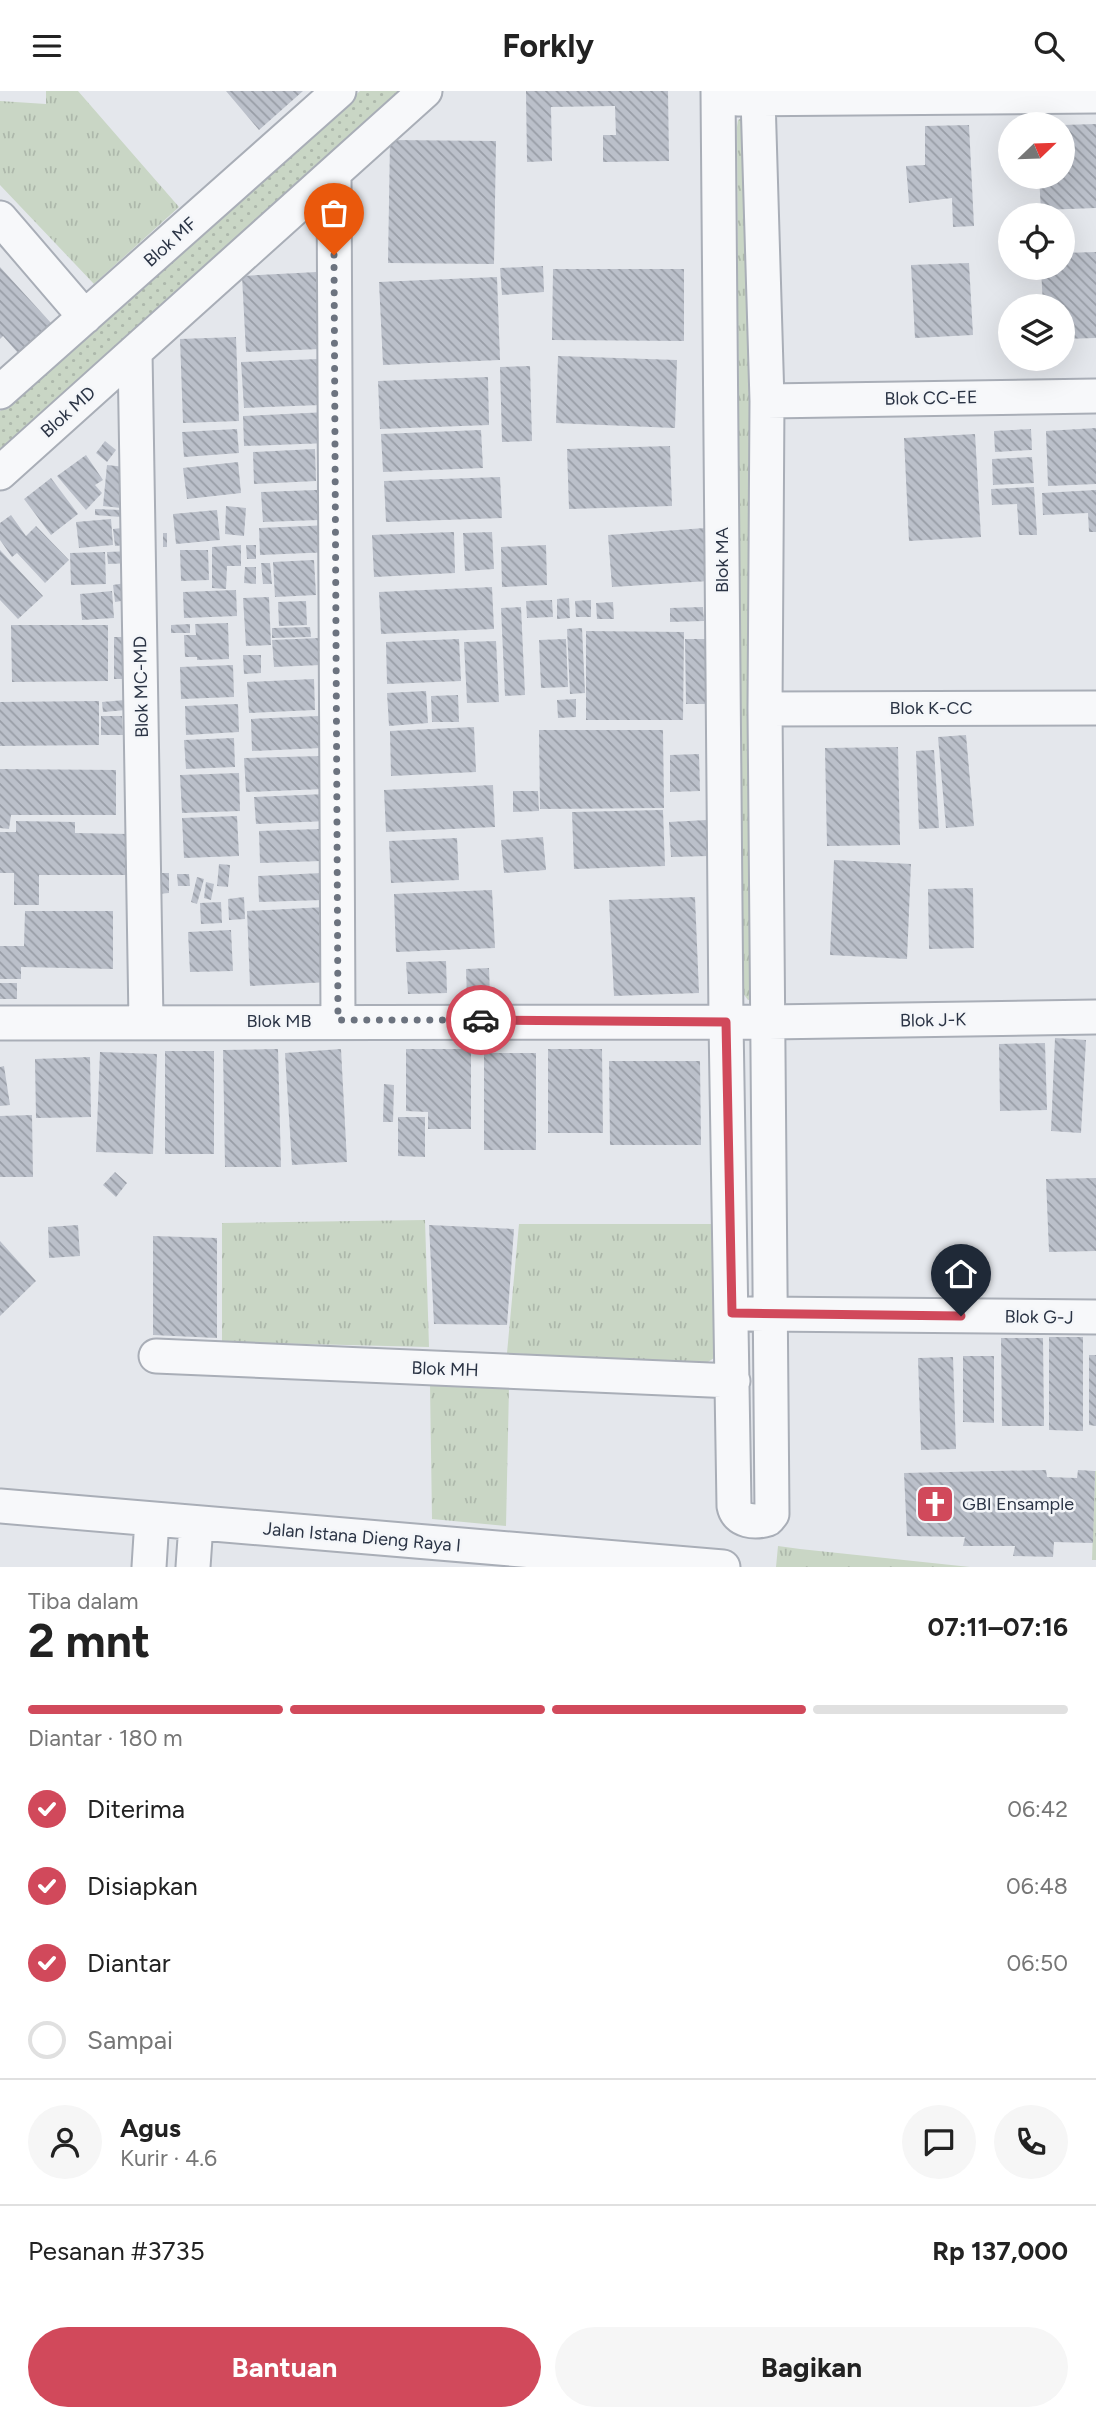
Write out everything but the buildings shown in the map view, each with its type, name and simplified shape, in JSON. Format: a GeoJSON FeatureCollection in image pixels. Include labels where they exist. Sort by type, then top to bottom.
{"type":"FeatureCollection","features":[{"type":"Feature","properties":{"kind":"street","name":"Blok MF"},"geometry":{"type":"LineString","coordinates":[[0,393],[339,91]]}},
{"type":"Feature","properties":{"kind":"street","name":"Blok MD"},"geometry":{"type":"LineString","coordinates":[[0,473],[425,91]]}},
{"type":"Feature","properties":{"kind":"street"},"geometry":{"type":"LineString","coordinates":[[718,95],[758,98],[1096,96]]}},
{"type":"Feature","properties":{"kind":"street","name":"Blok MA"},"geometry":{"type":"LineString","coordinates":[[718,95],[726,1022],[735,1513],[743,1520],[762,1521],[772,1514],[771,1314]]}},
{"type":"Feature","properties":{"kind":"street"},"geometry":{"type":"LineString","coordinates":[[758,98],[767,401],[765,709],[771,1314]]}},
{"type":"Feature","properties":{"kind":"street"},"geometry":{"type":"LineString","coordinates":[[334,173],[338,1020]]}},
{"type":"Feature","properties":{"kind":"street"},"geometry":{"type":"LineString","coordinates":[[0,218],[85,317]]}},
{"type":"Feature","properties":{"kind":"street","name":"Blok MC-MD"},"geometry":{"type":"LineString","coordinates":[[135,352],[146,1021]]}},
{"type":"Feature","properties":{"kind":"street","name":"Blok CC-EE"},"geometry":{"type":"LineString","coordinates":[[767,401],[1096,396]]}},
{"type":"Feature","properties":{"kind":"street","name":"Blok K-CC"},"geometry":{"type":"LineString","coordinates":[[765,709],[1096,708]]}},
{"type":"Feature","properties":{"kind":"street","name":"Blok J-K"},"geometry":{"type":"LineString","coordinates":[[726,1022],[1096,1017]]}},
{"type":"Feature","properties":{"kind":"street","name":"Blok MB"},"geometry":{"type":"LineString","coordinates":[[0,1023],[338,1020],[726,1022]]}},
{"type":"Feature","properties":{"kind":"street","name":"Blok G-J"},"geometry":{"type":"LineString","coordinates":[[732,1313],[1096,1317]]}},
{"type":"Feature","properties":{"kind":"street","name":"Blok MH"},"geometry":{"type":"LineString","coordinates":[[156,1356],[733,1381]]}},
{"type":"Feature","properties":{"kind":"street","name":"Jalan Istana Dieng Raya I"},"geometry":{"type":"LineString","coordinates":[[0,1506],[723,1567]]}},
{"type":"Feature","properties":{"kind":"street"},"geometry":{"type":"LineString","coordinates":[[149,1567],[152,1520]]}},
{"type":"Feature","properties":{"kind":"street"},"geometry":{"type":"LineString","coordinates":[[193,1567],[196,1524]]}},
{"type":"Feature","properties":{"kind":"green space"},"geometry":{"type":"Polygon","coordinates":[[[46,91],[78,91],[179,207],[94,284],[0,185],[0,101],[46,104],[46,91]]]}},
{"type":"Feature","properties":{"kind":"green space"},"geometry":{"type":"Polygon","coordinates":[[[360,91],[406,91],[0,454],[0,411],[360,91]]]}},
{"type":"Feature","properties":{"kind":"green space"},"geometry":{"type":"Polygon","coordinates":[[[744,117],[750,127],[752,999],[748,1000],[742,992],[737,127],[738,120],[744,117]]]}},
{"type":"Feature","properties":{"kind":"green space"},"geometry":{"type":"Polygon","coordinates":[[[425,1220],[429,1347],[222,1342],[222,1223],[425,1220]]]}},
{"type":"Feature","properties":{"kind":"green space"},"geometry":{"type":"Polygon","coordinates":[[[519,1224],[713,1224],[717,1356],[705,1364],[507,1353],[519,1224]]]}},
{"type":"Feature","properties":{"kind":"green space"},"geometry":{"type":"Polygon","coordinates":[[[430,1384],[509,1387],[506,1526],[432,1519],[430,1384]]]}},
{"type":"Feature","properties":{"kind":"green space"},"geometry":{"type":"Polygon","coordinates":[[[1095,1471],[1096,1560],[1092,1560],[1095,1471]]]}},
{"type":"Feature","properties":{"kind":"green space"},"geometry":{"type":"Polygon","coordinates":[[[778,1546],[800,1549],[970,1567],[776,1567],[778,1546]]]}},
{"type":"Feature","properties":{"kind":"way so far"},"geometry":{"type":"LineString","coordinates":[[334,255],[338,1020],[481,1020]]}},
{"type":"Feature","properties":{"kind":"place","name":"GBI Ensample"},"geometry":{"type":"Point","coordinates":[935,1504]}},
{"type":"Feature","properties":{"kind":"route"},"geometry":{"type":"LineString","coordinates":[[481,1020],[726,1022],[732,1313],[961,1316]]}}]}
